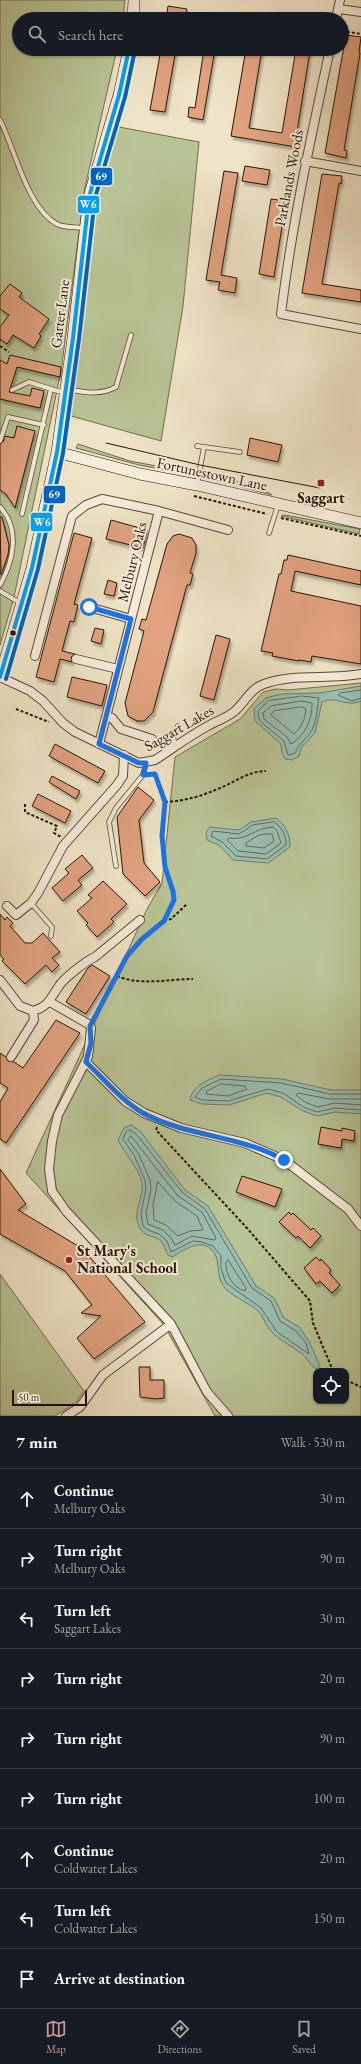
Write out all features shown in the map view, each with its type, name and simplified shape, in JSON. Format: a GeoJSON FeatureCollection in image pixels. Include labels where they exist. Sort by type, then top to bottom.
{"type":"FeatureCollection","features":[{"type":"Feature","properties":{"kind":"street"},"geometry":{"type":"LineString","coordinates":[[133,12],[134,0]]}},
{"type":"Feature","properties":{"kind":"street"},"geometry":{"type":"LineString","coordinates":[[339,4],[361,12]]}},
{"type":"Feature","properties":{"kind":"street","name":"Garter Lane"},"geometry":{"type":"LineString","coordinates":[[0,677],[22,604],[57,452],[66,391],[89,197],[119,95],[127,56]]}},
{"type":"Feature","properties":{"kind":"street","name":"Parklands Woods"},"geometry":{"type":"LineString","coordinates":[[328,56],[306,161],[287,262],[280,314],[361,329]]}},
{"type":"Feature","properties":{"kind":"street"},"geometry":{"type":"LineString","coordinates":[[306,161],[361,171]]}},
{"type":"Feature","properties":{"kind":"street","name":"Fortunestown Lane"},"geometry":{"type":"LineString","coordinates":[[57,452],[140,474],[197,485],[361,523]]}},
{"type":"Feature","properties":{"kind":"street","name":"Melbury Oaks"},"geometry":{"type":"LineString","coordinates":[[35,656],[72,516],[86,505],[102,499],[159,511],[228,530]]}},
{"type":"Feature","properties":{"kind":"street","name":"Melbury Oaks"},"geometry":{"type":"LineString","coordinates":[[99,744],[108,717],[118,669],[159,511]]}},
{"type":"Feature","properties":{"kind":"street","name":"Melbury Oaks"},"geometry":{"type":"LineString","coordinates":[[89,607],[131,619]]}},
{"type":"Feature","properties":{"kind":"street"},"geometry":{"type":"LineString","coordinates":[[76,659],[118,669]]}},
{"type":"Feature","properties":{"kind":"street","name":"Saggart Lakes"},"geometry":{"type":"LineString","coordinates":[[0,677],[30,691],[43,701],[63,723],[76,732],[139,763],[146,763],[155,760],[176,745],[232,713],[245,698],[263,684],[276,681],[333,678],[361,674]]}},
{"type":"Feature","properties":{"kind":"street"},"geometry":{"type":"LineString","coordinates":[[108,717],[112,718],[121,729],[152,739]]}},
{"type":"Feature","properties":{"kind":"street"},"geometry":{"type":"LineString","coordinates":[[7,906],[16,915],[31,903],[44,883],[52,863],[63,846],[117,786],[123,776],[124,755]]}},
{"type":"Feature","properties":{"kind":"street"},"geometry":{"type":"LineString","coordinates":[[0,980],[20,1006],[33,1011],[43,1008],[50,1002],[60,985],[88,959],[94,957],[140,920]]}},
{"type":"Feature","properties":{"kind":"street"},"geometry":{"type":"LineString","coordinates":[[50,1002],[90,1026],[91,1043],[86,1062],[58,1115],[52,1141],[49,1169],[52,1191],[66,1211],[171,1324],[207,1392],[228,1416]]}},
{"type":"Feature","properties":{"kind":"street"},"geometry":{"type":"LineString","coordinates":[[11,1057],[34,1020],[33,1011]]}},
{"type":"Feature","properties":{"kind":"street"},"geometry":{"type":"LineString","coordinates":[[86,1062],[125,1101],[144,1113],[181,1128],[245,1143],[276,1155],[293,1166],[348,1209],[361,1226]]}},
{"type":"Feature","properties":{"kind":"street"},"geometry":{"type":"LineString","coordinates":[[66,1416],[80,1407],[103,1375],[171,1324]]}},
{"type":"Feature","properties":{"kind":"lane"},"geometry":{"type":"LineString","coordinates":[[0,120],[26,183],[41,209],[58,224],[85,228]]}},
{"type":"Feature","properties":{"kind":"lane"},"geometry":{"type":"LineString","coordinates":[[12,390],[29,382],[51,389],[66,391],[91,394],[107,392],[116,387],[131,335]]}},
{"type":"Feature","properties":{"kind":"lane"},"geometry":{"type":"LineString","coordinates":[[22,514],[44,425],[51,389]]}},
{"type":"Feature","properties":{"kind":"lane"},"geometry":{"type":"LineString","coordinates":[[0,441],[8,417],[44,425]]}},
{"type":"Feature","properties":{"kind":"lane"},"geometry":{"type":"LineString","coordinates":[[197,446],[240,452]]}},
{"type":"Feature","properties":{"kind":"lane"},"geometry":{"type":"LineString","coordinates":[[197,485],[204,447]]}},
{"type":"Feature","properties":{"kind":"lane"},"geometry":{"type":"LineString","coordinates":[[269,533],[278,505]]}},
{"type":"Feature","properties":{"kind":"lane"},"geometry":{"type":"LineString","coordinates":[[0,507],[9,520],[13,544],[10,567],[0,585]]}},
{"type":"Feature","properties":{"kind":"lane"},"geometry":{"type":"LineString","coordinates":[[0,591],[22,604]]}},
{"type":"Feature","properties":{"kind":"lane"},"geometry":{"type":"LineString","coordinates":[[176,745],[173,739],[178,726]]}},
{"type":"Feature","properties":{"kind":"lane"},"geometry":{"type":"LineString","coordinates":[[116,866],[109,822],[116,808],[143,775],[146,763]]}},
{"type":"Feature","properties":{"kind":"lane"},"geometry":{"type":"LineString","coordinates":[[31,903],[52,927],[51,936]]}},
{"type":"Feature","properties":{"kind":"path"},"geometry":{"type":"LineString","coordinates":[[349,32],[361,34]]}},
{"type":"Feature","properties":{"kind":"path"},"geometry":{"type":"LineString","coordinates":[[0,346],[9,352]]}},
{"type":"Feature","properties":{"kind":"path"},"geometry":{"type":"LineString","coordinates":[[281,518],[361,536]]}},
{"type":"Feature","properties":{"kind":"path"},"geometry":{"type":"LineString","coordinates":[[16,709],[52,724]]}},
{"type":"Feature","properties":{"kind":"path"},"geometry":{"type":"LineString","coordinates":[[165,802],[180,801],[198,797],[248,774],[266,771]]}},
{"type":"Feature","properties":{"kind":"path"},"geometry":{"type":"LineString","coordinates":[[143,775],[155,774],[165,802],[162,836],[165,867],[173,891],[174,900],[164,921]]}},
{"type":"Feature","properties":{"kind":"path"},"geometry":{"type":"LineString","coordinates":[[25,804],[25,812],[57,826],[54,833],[64,838]]}},
{"type":"Feature","properties":{"kind":"path"},"geometry":{"type":"LineString","coordinates":[[90,1026],[127,956],[142,939],[164,921],[171,919],[187,904]]}},
{"type":"Feature","properties":{"kind":"path"},"geometry":{"type":"LineString","coordinates":[[117,976],[125,980],[143,982],[193,979]]}},
{"type":"Feature","properties":{"kind":"path"},"geometry":{"type":"LineString","coordinates":[[157,1119],[156,1130],[246,1227],[310,1301],[313,1323],[332,1368]]}},
{"type":"Feature","properties":{"kind":"path"},"geometry":{"type":"LineString","coordinates":[[349,1381],[361,1387]]}},
{"type":"Feature","properties":{"kind":"green space"},"geometry":{"type":"Polygon","coordinates":[[[0,0],[125,0],[124,12],[12,12],[12,56],[115,56],[85,187],[61,371],[14,597],[0,645],[0,0]]]}},
{"type":"Feature","properties":{"kind":"green space"},"geometry":{"type":"Polygon","coordinates":[[[119,127],[199,142],[183,306],[161,441],[71,416],[82,340],[96,197],[119,127]]]}},
{"type":"Feature","properties":{"kind":"green space"},"geometry":{"type":"Polygon","coordinates":[[[78,444],[130,461],[193,473],[192,475],[139,465],[76,448],[78,444]]]}},
{"type":"Feature","properties":{"kind":"green space"},"geometry":{"type":"Polygon","coordinates":[[[202,474],[256,486],[272,495],[203,477],[202,474]]]}},
{"type":"Feature","properties":{"kind":"green space"},"geometry":{"type":"Polygon","coordinates":[[[285,515],[360,529],[359,534],[281,516],[285,515]]]}},
{"type":"Feature","properties":{"kind":"green space"},"geometry":{"type":"Polygon","coordinates":[[[361,683],[361,1416],[215,1416],[164,1325],[26,1173],[146,911],[162,883],[175,757],[240,719],[263,692],[276,689],[288,690],[361,683]]]}},
{"type":"Feature","properties":{"kind":"green space"},"geometry":{"type":"Polygon","coordinates":[[[0,1274],[84,1391],[76,1402],[55,1416],[0,1416],[0,1274]]]}},
{"type":"Feature","properties":{"kind":"water"},"geometry":{"type":"Polygon","coordinates":[[[361,686],[361,701],[350,703],[327,700],[322,702],[315,733],[301,748],[299,756],[292,760],[285,759],[282,753],[281,744],[255,721],[254,709],[266,698],[281,694],[320,693],[361,686]]]}},
{"type":"Feature","properties":{"kind":"water"},"geometry":{"type":"Polygon","coordinates":[[[276,818],[287,831],[290,847],[268,863],[233,860],[219,845],[207,840],[206,832],[210,827],[239,830],[251,822],[276,818]]]}},
{"type":"Feature","properties":{"kind":"water"},"geometry":{"type":"Polygon","coordinates":[[[220,1075],[282,1079],[331,1090],[361,1090],[361,1114],[335,1112],[317,1116],[301,1110],[281,1097],[267,1093],[229,1105],[202,1104],[190,1100],[191,1095],[197,1087],[220,1075]]]}},
{"type":"Feature","properties":{"kind":"water"},"geometry":{"type":"Polygon","coordinates":[[[131,1125],[140,1131],[185,1190],[208,1206],[256,1286],[274,1298],[284,1318],[299,1327],[309,1341],[320,1366],[317,1368],[313,1367],[302,1354],[278,1338],[268,1328],[262,1316],[255,1308],[234,1296],[225,1288],[220,1280],[216,1257],[211,1249],[206,1246],[196,1245],[172,1257],[167,1254],[158,1239],[143,1232],[140,1228],[137,1217],[142,1183],[138,1172],[118,1140],[124,1128],[131,1125]]]}},
{"type":"Feature","properties":{"kind":"building"},"geometry":{"type":"Polygon","coordinates":[[[168,6],[187,9],[186,12],[167,12],[168,6]]]}},
{"type":"Feature","properties":{"kind":"building"},"geometry":{"type":"Polygon","coordinates":[[[349,35],[361,37],[360,53],[344,150],[347,151],[346,158],[325,153],[342,56],[349,56],[349,35]]]}},
{"type":"Feature","properties":{"kind":"building"},"geometry":{"type":"Polygon","coordinates":[[[160,56],[175,56],[165,112],[150,110],[160,56]]]}},
{"type":"Feature","properties":{"kind":"building"},"geometry":{"type":"Polygon","coordinates":[[[203,56],[214,56],[203,120],[188,117],[189,107],[195,108],[203,56]]]}},
{"type":"Feature","properties":{"kind":"building"},"geometry":{"type":"Polygon","coordinates":[[[245,56],[261,56],[249,128],[282,133],[295,56],[309,56],[296,147],[231,136],[245,56]]]}},
{"type":"Feature","properties":{"kind":"building"},"geometry":{"type":"Polygon","coordinates":[[[245,166],[270,170],[267,185],[242,181],[245,166]]]}},
{"type":"Feature","properties":{"kind":"building"},"geometry":{"type":"Polygon","coordinates":[[[224,171],[238,173],[221,275],[237,278],[235,293],[218,290],[220,282],[206,280],[224,171]]]}},
{"type":"Feature","properties":{"kind":"building"},"geometry":{"type":"Polygon","coordinates":[[[322,174],[342,176],[341,184],[339,183],[322,284],[361,290],[361,302],[302,293],[322,174]]]}},
{"type":"Feature","properties":{"kind":"building"},"geometry":{"type":"Polygon","coordinates":[[[271,199],[286,201],[274,277],[259,274],[271,199]]]}},
{"type":"Feature","properties":{"kind":"building"},"geometry":{"type":"Polygon","coordinates":[[[10,284],[22,293],[19,297],[49,319],[39,334],[41,336],[34,348],[13,335],[7,344],[0,339],[0,327],[9,315],[0,309],[0,296],[10,284]]]}},
{"type":"Feature","properties":{"kind":"building"},"geometry":{"type":"Polygon","coordinates":[[[10,355],[61,367],[60,377],[17,367],[9,392],[30,396],[32,388],[44,391],[40,408],[0,399],[0,360],[7,364],[10,355]]]}},
{"type":"Feature","properties":{"kind":"building"},"geometry":{"type":"Polygon","coordinates":[[[17,426],[35,431],[15,508],[6,494],[0,490],[0,444],[3,442],[5,436],[14,438],[17,426]]]}},
{"type":"Feature","properties":{"kind":"building"},"geometry":{"type":"Polygon","coordinates":[[[250,438],[282,445],[278,462],[247,455],[250,438]]]}},
{"type":"Feature","properties":{"kind":"building"},"geometry":{"type":"Polygon","coordinates":[[[0,517],[2,517],[9,545],[8,555],[1,575],[0,517]]]}},
{"type":"Feature","properties":{"kind":"building"},"geometry":{"type":"Polygon","coordinates":[[[111,520],[147,530],[143,548],[106,539],[111,520]]]}},
{"type":"Feature","properties":{"kind":"building"},"geometry":{"type":"Polygon","coordinates":[[[74,533],[92,538],[74,604],[78,605],[74,622],[70,621],[62,651],[75,654],[71,657],[72,662],[60,659],[54,682],[36,677],[74,533]]]}},
{"type":"Feature","properties":{"kind":"building"},"geometry":{"type":"Polygon","coordinates":[[[179,534],[192,538],[196,545],[196,553],[190,573],[193,574],[190,585],[187,585],[153,712],[144,721],[137,721],[128,716],[125,703],[144,631],[139,629],[142,619],[146,620],[167,544],[173,536],[179,534]]]}},
{"type":"Feature","properties":{"kind":"building"},"geometry":{"type":"Polygon","coordinates":[[[288,555],[361,571],[361,585],[295,571],[291,591],[361,606],[361,664],[312,656],[311,662],[299,661],[272,656],[273,653],[261,651],[279,574],[281,574],[284,560],[287,560],[288,555]]]}},
{"type":"Feature","properties":{"kind":"building"},"geometry":{"type":"Polygon","coordinates":[[[108,580],[117,583],[114,596],[104,594],[108,580]]]}},
{"type":"Feature","properties":{"kind":"building"},"geometry":{"type":"Polygon","coordinates":[[[95,628],[104,630],[101,644],[91,641],[95,628]]]}},
{"type":"Feature","properties":{"kind":"building"},"geometry":{"type":"Polygon","coordinates":[[[216,635],[230,639],[214,700],[200,696],[216,635]]]}},
{"type":"Feature","properties":{"kind":"building"},"geometry":{"type":"Polygon","coordinates":[[[72,677],[107,685],[102,706],[67,697],[72,677]]]}},
{"type":"Feature","properties":{"kind":"building"},"geometry":{"type":"Polygon","coordinates":[[[55,744],[105,771],[98,783],[49,756],[55,744]]]}},
{"type":"Feature","properties":{"kind":"building"},"geometry":{"type":"Polygon","coordinates":[[[52,776],[80,791],[76,799],[49,782],[52,776]]]}},
{"type":"Feature","properties":{"kind":"building"},"geometry":{"type":"Polygon","coordinates":[[[138,787],[154,800],[139,820],[144,863],[160,882],[145,896],[123,874],[117,817],[138,787]]]}},
{"type":"Feature","properties":{"kind":"building"},"geometry":{"type":"Polygon","coordinates":[[[38,794],[71,811],[65,823],[32,806],[38,794]]]}},
{"type":"Feature","properties":{"kind":"building"},"geometry":{"type":"Polygon","coordinates":[[[82,855],[93,868],[78,880],[82,885],[63,901],[52,888],[69,873],[65,869],[82,855]]]}},
{"type":"Feature","properties":{"kind":"building"},"geometry":{"type":"Polygon","coordinates":[[[103,881],[127,904],[111,919],[114,922],[97,937],[86,925],[88,923],[77,911],[92,898],[88,895],[103,881]]]}},
{"type":"Feature","properties":{"kind":"building"},"geometry":{"type":"Polygon","coordinates":[[[0,914],[5,920],[7,917],[13,923],[10,926],[25,943],[32,943],[43,933],[60,952],[52,958],[59,965],[52,972],[46,965],[25,984],[2,961],[4,959],[0,955],[0,914]]]}},
{"type":"Feature","properties":{"kind":"building"},"geometry":{"type":"Polygon","coordinates":[[[92,965],[110,976],[86,1014],[66,1002],[88,968],[92,965]]]}},
{"type":"Feature","properties":{"kind":"building"},"geometry":{"type":"Polygon","coordinates":[[[56,1020],[80,1033],[6,1143],[0,1139],[0,1102],[8,1088],[0,1083],[0,1053],[6,1057],[8,1061],[14,1062],[23,1068],[56,1020]]]}},
{"type":"Feature","properties":{"kind":"building"},"geometry":{"type":"Polygon","coordinates":[[[321,1127],[342,1131],[342,1128],[355,1131],[354,1141],[342,1139],[341,1148],[318,1144],[321,1127]]]}},
{"type":"Feature","properties":{"kind":"building","name":"St Mary's National School"},"geometry":{"type":"Polygon","coordinates":[[[0,1169],[26,1204],[18,1210],[83,1249],[145,1322],[94,1359],[77,1338],[101,1316],[81,1313],[92,1305],[65,1271],[0,1234],[0,1169]]]}},
{"type":"Feature","properties":{"kind":"building"},"geometry":{"type":"Polygon","coordinates":[[[242,1176],[282,1189],[275,1207],[236,1192],[242,1176]]]}},
{"type":"Feature","properties":{"kind":"building"},"geometry":{"type":"Polygon","coordinates":[[[289,1212],[291,1215],[293,1213],[311,1230],[313,1228],[321,1236],[310,1248],[298,1236],[296,1238],[279,1222],[289,1212]]]}},
{"type":"Feature","properties":{"kind":"building"},"geometry":{"type":"Polygon","coordinates":[[[316,1257],[320,1261],[321,1259],[331,1270],[329,1273],[340,1285],[332,1293],[320,1281],[316,1284],[304,1268],[316,1257]]]}},
{"type":"Feature","properties":{"kind":"building"},"geometry":{"type":"Polygon","coordinates":[[[139,1367],[150,1367],[150,1380],[164,1380],[164,1398],[156,1399],[140,1397],[139,1367]]]}},
{"type":"Feature","properties":{"kind":"tram line"},"geometry":{"type":"LineString","coordinates":[[106,443],[200,465],[320,488]]}},
{"type":"Feature","properties":{"kind":"transit line","name":"W6"},"geometry":{"type":"LineString","coordinates":[[0,677],[32,568],[57,452],[73,338],[89,197],[119,95],[127,56]]}},
{"type":"Feature","properties":{"kind":"transit line","name":"69"},"geometry":{"type":"LineString","coordinates":[[6,679],[38,569],[63,453],[79,339],[95,198],[125,97],[134,56]]}},
{"type":"Feature","properties":{"kind":"place","name":"Saggart"},"geometry":{"type":"Point","coordinates":[321,483]}},
{"type":"Feature","properties":{"kind":"place","name":"St Mary's National School"},"geometry":{"type":"Point","coordinates":[69,1260]}},
{"type":"Feature","properties":{"kind":"route"},"geometry":{"type":"LineString","coordinates":[[89,607],[131,619],[118,669],[108,717],[99,744],[139,763],[146,763],[143,775],[155,774],[165,802],[162,822],[162,836],[165,867],[173,891],[174,900],[164,921],[142,939],[127,956],[90,1026],[91,1043],[86,1062],[125,1101],[144,1113],[181,1128],[207,1136],[245,1143],[276,1155],[284,1160]]}}]}
